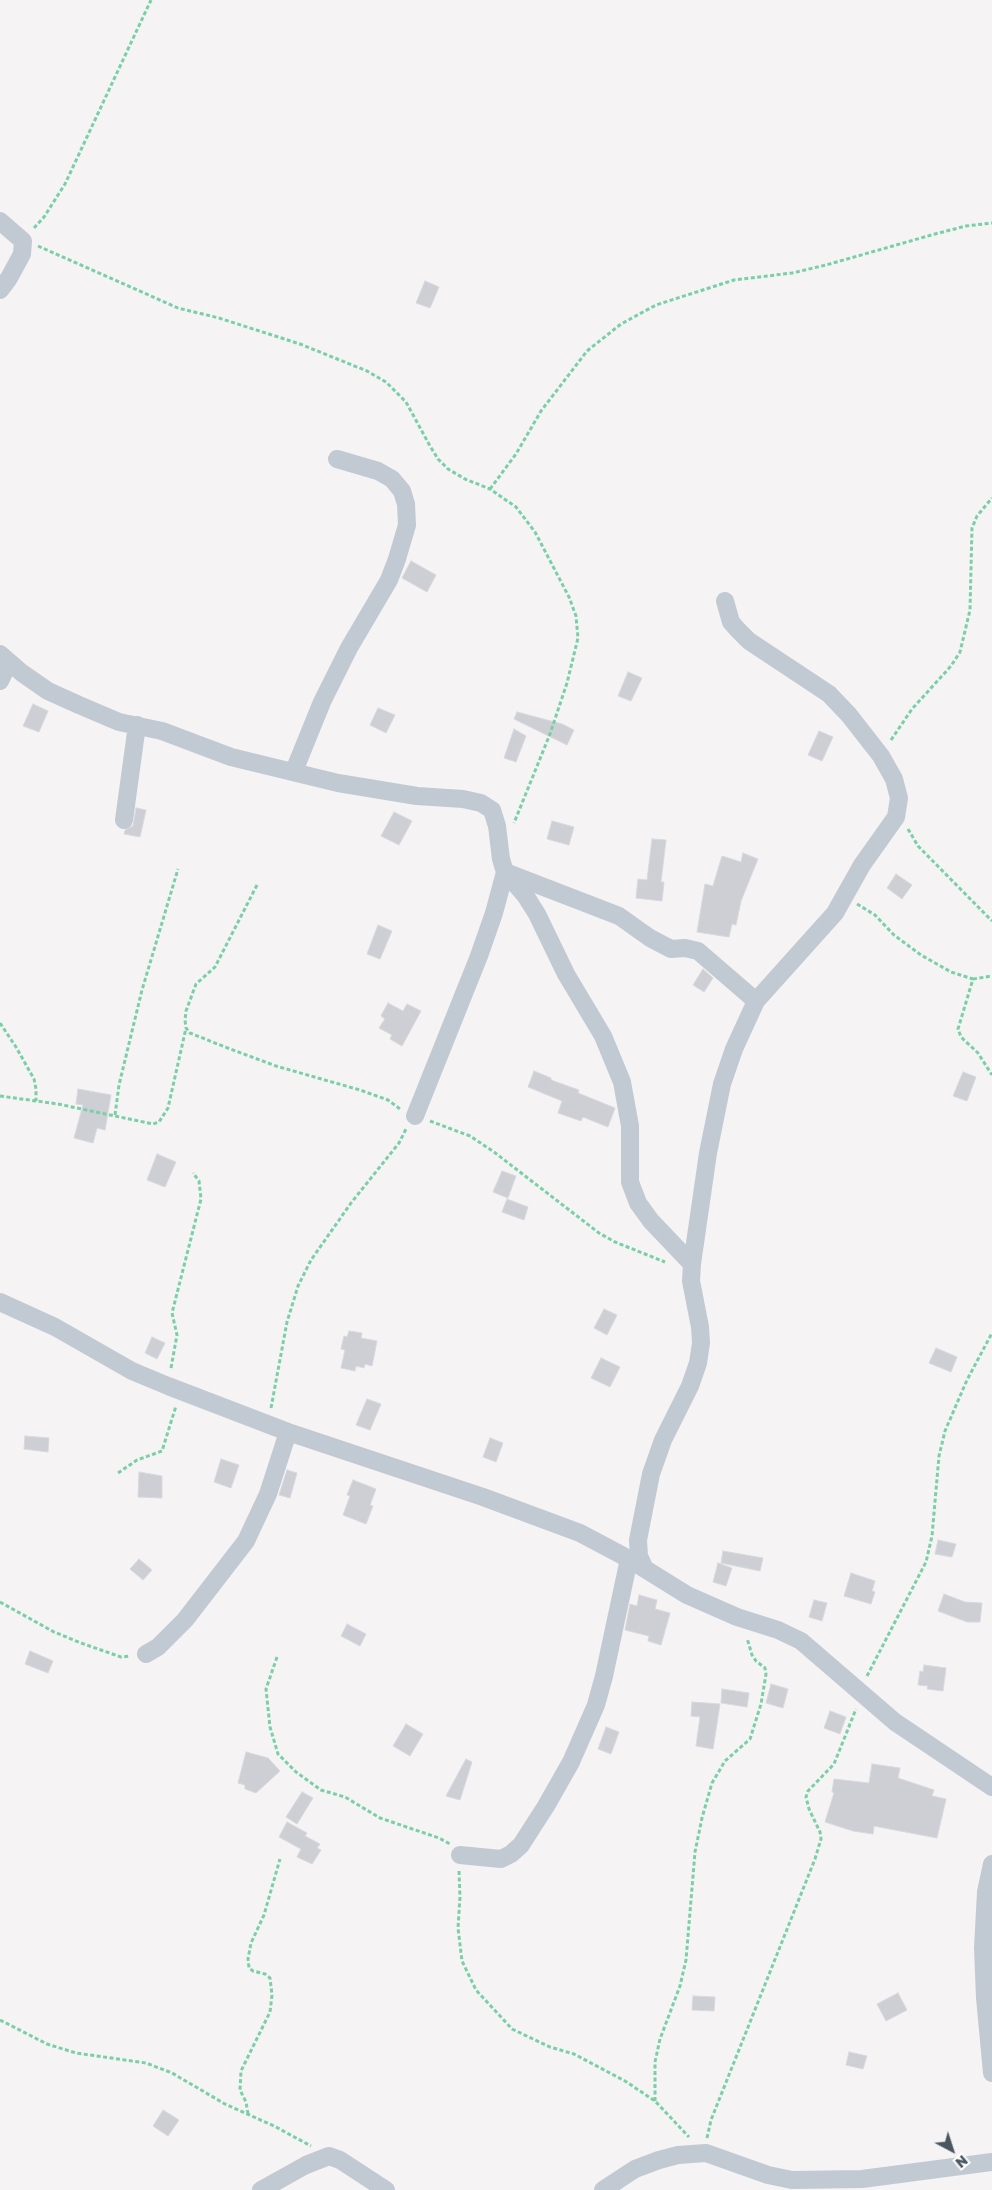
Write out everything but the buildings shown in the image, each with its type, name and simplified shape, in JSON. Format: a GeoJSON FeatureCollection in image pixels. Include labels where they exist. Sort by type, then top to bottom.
{"type":"FeatureCollection","features":[{"type":"Feature","properties":{"kind":"street"},"geometry":{"type":"LineString","coordinates":[[0,222],[23,241],[22,254],[0,290]]}},
{"type":"Feature","properties":{"kind":"street"},"geometry":{"type":"LineString","coordinates":[[294,771],[322,702],[349,648],[389,580],[398,559],[407,525],[402,491],[392,479],[378,471],[337,459]]}},
{"type":"Feature","properties":{"kind":"street"},"geometry":{"type":"LineString","coordinates":[[645,1569],[639,1556],[638,1540],[651,1474],[663,1440],[690,1386],[698,1363],[701,1343],[700,1327],[692,1288],[692,1264],[713,1122],[734,1049],[756,1001],[835,913],[862,865],[896,817],[899,798],[894,779],[881,756],[849,715],[829,694],[749,641],[737,630],[731,622],[725,601]]}},
{"type":"Feature","properties":{"kind":"street"},"geometry":{"type":"LineString","coordinates":[[0,681],[4,658],[48,691],[119,722],[162,731],[232,757],[294,771],[315,778],[417,796],[463,799],[481,803],[492,810],[497,826],[501,859],[506,872],[525,895],[537,914],[566,974],[591,1014],[622,1082],[630,1126],[630,1182],[638,1203],[651,1221],[692,1264]]}},
{"type":"Feature","properties":{"kind":"street"},"geometry":{"type":"LineString","coordinates":[[124,820],[137,725]]}},
{"type":"Feature","properties":{"kind":"street"},"geometry":{"type":"LineString","coordinates":[[506,872],[620,916],[650,938],[671,949],[685,948],[698,951],[756,1001]]}},
{"type":"Feature","properties":{"kind":"street"},"geometry":{"type":"LineString","coordinates":[[410,1114],[479,956],[506,872]]}},
{"type":"Feature","properties":{"kind":"street"},"geometry":{"type":"LineString","coordinates":[[0,1302],[55,1327],[132,1371],[175,1389],[288,1432],[580,1533],[629,1559],[688,1595],[737,1617],[778,1630],[801,1641],[861,1694],[926,1744],[992,1787]]}},
{"type":"Feature","properties":{"kind":"street"},"geometry":{"type":"LineString","coordinates":[[146,1654],[158,1647],[185,1620],[246,1541],[268,1494],[288,1432]]}},
{"type":"Feature","properties":{"kind":"street"},"geometry":{"type":"LineString","coordinates":[[460,1855],[501,1859],[511,1854],[521,1845],[546,1806],[571,1762],[596,1705],[629,1559]]}},
{"type":"Feature","properties":{"kind":"street"},"geometry":{"type":"LineString","coordinates":[[992,1864],[988,1874],[986,1892],[983,1948],[985,1998],[992,2073]]}},
{"type":"Feature","properties":{"kind":"street"},"geometry":{"type":"LineString","coordinates":[[603,2190],[635,2169],[659,2160],[706,2153],[768,2175],[799,2180],[862,2179],[992,2162]]}},
{"type":"Feature","properties":{"kind":"street"},"geometry":{"type":"LineString","coordinates":[[261,2190],[306,2165],[329,2156],[340,2160],[386,2190]]}},
{"type":"Feature","properties":{"kind":"path"},"geometry":{"type":"LineString","coordinates":[[23,241],[44,218],[66,184],[151,0]]}},
{"type":"Feature","properties":{"kind":"path"},"geometry":{"type":"LineString","coordinates":[[490,489],[516,454],[546,403],[588,351],[621,324],[656,305],[734,280],[792,273],[966,226],[992,224]]}},
{"type":"Feature","properties":{"kind":"path"},"geometry":{"type":"LineString","coordinates":[[881,756],[912,709],[951,666],[960,652],[970,610],[972,528],[977,516],[992,498]]}},
{"type":"Feature","properties":{"kind":"path"},"geometry":{"type":"LineString","coordinates":[[907,826],[918,846],[992,921]]}},
{"type":"Feature","properties":{"kind":"path"},"geometry":{"type":"LineString","coordinates":[[115,1115],[119,1085],[142,990],[178,869]]}},
{"type":"Feature","properties":{"kind":"path"},"geometry":{"type":"LineString","coordinates":[[0,1096],[36,1100],[153,1124],[160,1122],[168,1108],[186,1028],[186,1011],[196,984],[214,967],[257,885]]}},
{"type":"Feature","properties":{"kind":"path"},"geometry":{"type":"LineString","coordinates":[[844,899],[875,915],[894,935],[921,955],[951,972],[973,979],[992,976]]}},
{"type":"Feature","properties":{"kind":"path"},"geometry":{"type":"LineString","coordinates":[[973,979],[958,1029],[961,1037],[978,1053],[992,1075]]}},
{"type":"Feature","properties":{"kind":"path"},"geometry":{"type":"LineString","coordinates":[[0,1023],[34,1079],[36,1100]]}},
{"type":"Feature","properties":{"kind":"path"},"geometry":{"type":"LineString","coordinates":[[186,1028],[190,1033],[276,1066],[388,1100],[410,1114],[470,1136],[512,1164],[599,1233],[615,1242],[668,1263]]}},
{"type":"Feature","properties":{"kind":"path"},"geometry":{"type":"LineString","coordinates":[[268,1424],[287,1322],[298,1286],[311,1260],[328,1235],[399,1143],[406,1129],[407,1119],[410,1114]]}},
{"type":"Feature","properties":{"kind":"path"},"geometry":{"type":"LineString","coordinates":[[118,1473],[137,1460],[162,1451],[175,1389],[177,1335],[172,1312],[182,1280],[186,1251],[200,1199],[199,1181],[193,1173]]}},
{"type":"Feature","properties":{"kind":"path"},"geometry":{"type":"LineString","coordinates":[[706,2153],[707,2135],[711,2120],[799,1903],[818,1848],[820,1832],[809,1809],[806,1796],[808,1791],[834,1764],[861,1694],[926,1562],[932,1536],[939,1456],[945,1431],[967,1380],[992,1333]]}},
{"type":"Feature","properties":{"kind":"path"},"geometry":{"type":"LineString","coordinates":[[0,1602],[54,1632],[101,1651],[121,1657],[146,1654]]}},
{"type":"Feature","properties":{"kind":"path"},"geometry":{"type":"LineString","coordinates":[[655,2101],[656,2054],[680,1986],[686,1960],[695,1852],[702,1818],[712,1783],[726,1761],[750,1739],[762,1704],[765,1687],[765,1668],[752,1655],[737,1617]]}},
{"type":"Feature","properties":{"kind":"path"},"geometry":{"type":"LineString","coordinates":[[276,1657],[266,1689],[270,1727],[278,1754],[320,1790],[351,1800],[380,1818],[439,1838],[453,1846],[460,1855],[458,1928],[462,1961],[476,1990],[512,2029],[550,2046],[574,2054],[625,2081],[655,2101],[706,2153]]}},
{"type":"Feature","properties":{"kind":"path"},"geometry":{"type":"LineString","coordinates":[[248,2114],[244,2097],[240,2090],[241,2071],[270,2012],[272,1995],[270,1978],[266,1974],[253,1972],[249,1968],[248,1958],[251,1943],[264,1915],[280,1859]]}},
{"type":"Feature","properties":{"kind":"path"},"geometry":{"type":"LineString","coordinates":[[0,2020],[47,2044],[76,2053],[146,2063],[172,2073],[224,2104],[274,2126],[329,2156]]}}]}
